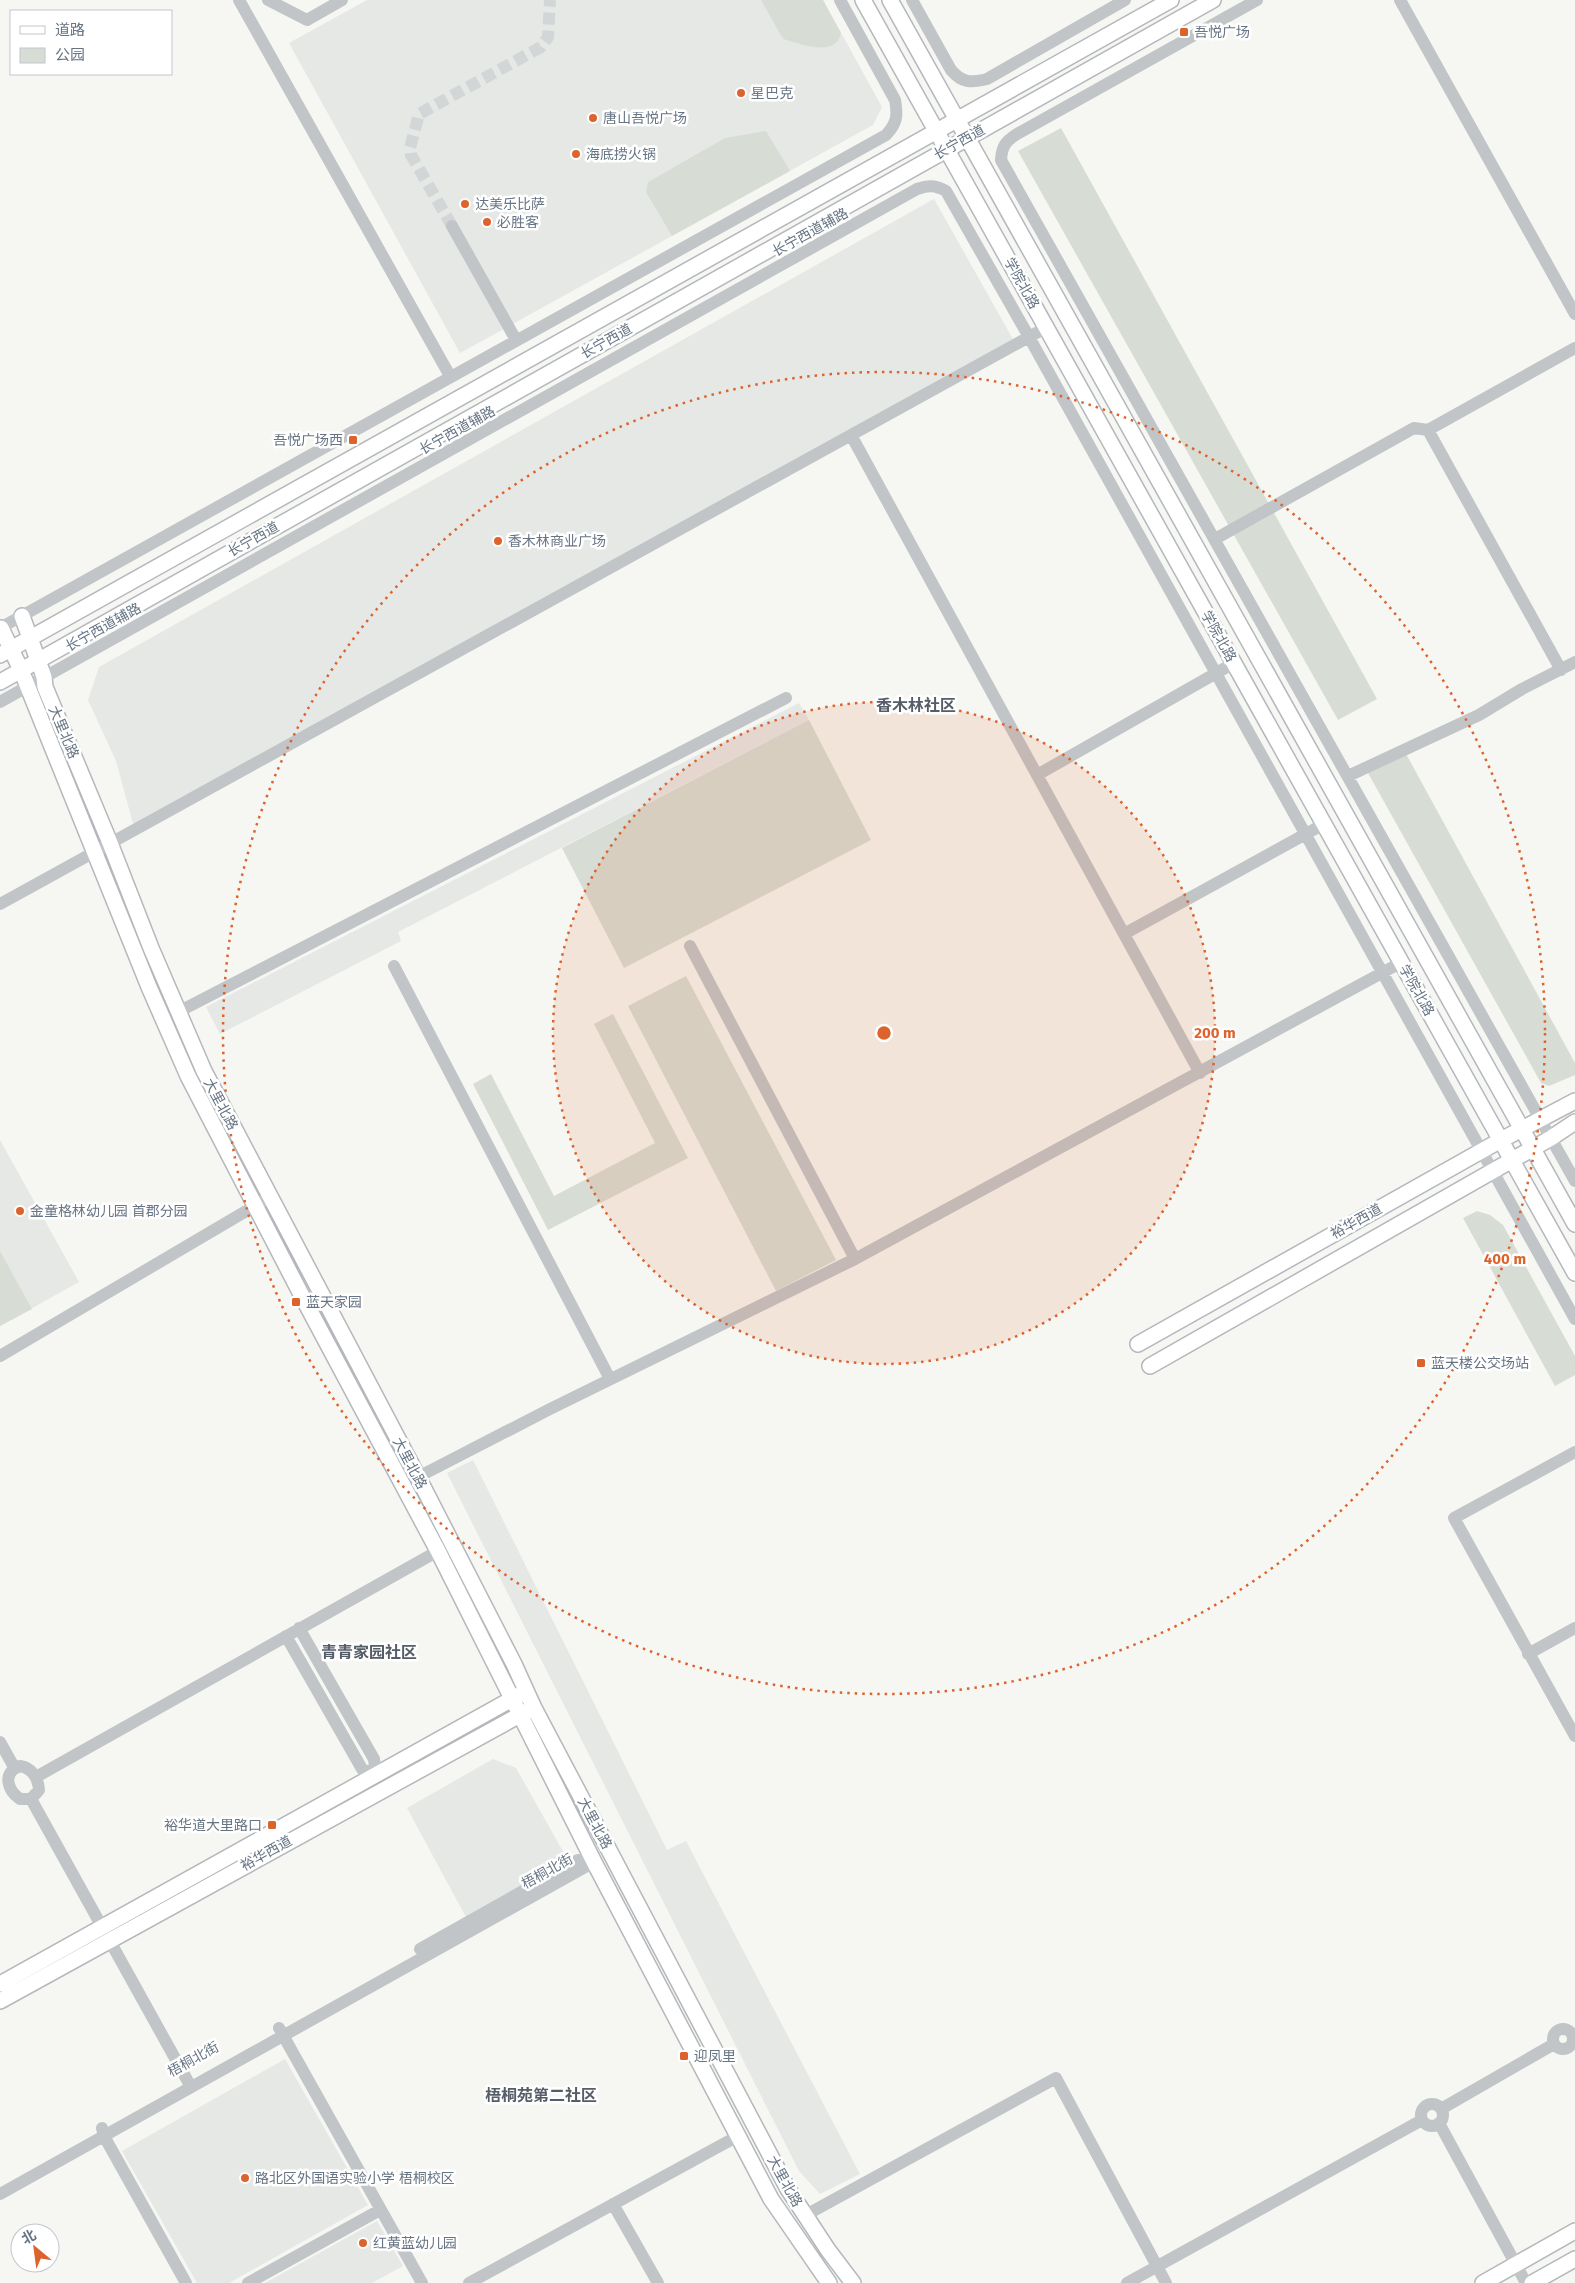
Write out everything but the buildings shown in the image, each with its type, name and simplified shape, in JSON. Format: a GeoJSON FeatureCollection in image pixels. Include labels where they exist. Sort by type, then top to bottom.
{"type":"FeatureCollection","features":[{"type":"Feature","properties":{"kind":"main road","name":"学院北路"},"geometry":{"type":"LineString","coordinates":[[864,0],[1575,1273]]}},
{"type":"Feature","properties":{"kind":"main road","name":"学院北路"},"geometry":{"type":"LineString","coordinates":[[890,0],[1575,1224]]}},
{"type":"Feature","properties":{"kind":"main road","name":"长宁西道"},"geometry":{"type":"LineString","coordinates":[[5,652],[1171,0]]}},
{"type":"Feature","properties":{"kind":"main road","name":"长宁西道"},"geometry":{"type":"LineString","coordinates":[[0,682],[1213,0]]}},
{"type":"Feature","properties":{"kind":"main road","name":"大里北路"},"geometry":{"type":"LineString","coordinates":[[22,616],[44,677],[45,687],[204,1071],[418,1477],[534,1708],[804,2216],[853,2283]]}},
{"type":"Feature","properties":{"kind":"main road","name":"大里北路"},"geometry":{"type":"LineString","coordinates":[[0,628],[5,652],[22,670],[27,687],[188,1076],[438,1551],[514,1698],[519,1714],[594,1862],[738,2136],[772,2199],[829,2283]]}},
{"type":"Feature","properties":{"kind":"main road"},"geometry":{"type":"LineString","coordinates":[[1234,663],[1255,651]]}},
{"type":"Feature","properties":{"kind":"main road","name":"裕华西道"},"geometry":{"type":"LineString","coordinates":[[1138,1344],[1501,1140],[1575,1101]]}},
{"type":"Feature","properties":{"kind":"main road","name":"裕华西道"},"geometry":{"type":"LineString","coordinates":[[1150,1366],[1551,1138],[1575,1122]]}},
{"type":"Feature","properties":{"kind":"main road","name":"裕华西道"},"geometry":{"type":"LineString","coordinates":[[0,2001],[106,1933],[376,1775],[527,1691]]}},
{"type":"Feature","properties":{"kind":"main road","name":"裕华西道"},"geometry":{"type":"LineString","coordinates":[[0,1984],[106,1933],[519,1714],[534,1708]]}},
{"type":"Feature","properties":{"kind":"main road"},"geometry":{"type":"LineString","coordinates":[[1483,2283],[1575,2231]]}},
{"type":"Feature","properties":{"kind":"main road"},"geometry":{"type":"LineString","coordinates":[[1532,2283],[1575,2259]]}},
{"type":"Feature","properties":{"kind":"street"},"geometry":{"type":"LineString","coordinates":[[239,0],[450,376]]}},
{"type":"Feature","properties":{"kind":"street"},"geometry":{"type":"LineString","coordinates":[[268,0],[307,20],[342,0]]}},
{"type":"Feature","properties":{"kind":"street"},"geometry":{"type":"LineString","coordinates":[[0,628],[886,135],[896,125],[898,115],[895,100],[840,0]]}},
{"type":"Feature","properties":{"kind":"street"},"geometry":{"type":"LineString","coordinates":[[912,0],[951,70],[958,79],[972,83],[987,79],[1125,0]]}},
{"type":"Feature","properties":{"kind":"street"},"geometry":{"type":"LineString","coordinates":[[1257,0],[1006,141],[1002,148],[1001,160],[1575,1181]]}},
{"type":"Feature","properties":{"kind":"street"},"geometry":{"type":"LineString","coordinates":[[1400,0],[1575,314]]}},
{"type":"Feature","properties":{"kind":"street","name":"长宁西道辅路"},"geometry":{"type":"LineString","coordinates":[[0,702],[929,185],[946,190],[1029,337]]}},
{"type":"Feature","properties":{"kind":"street"},"geometry":{"type":"LineString","coordinates":[[452,226],[516,340]]}},
{"type":"Feature","properties":{"kind":"street"},"geometry":{"type":"LineString","coordinates":[[0,904],[1047,327]]}},
{"type":"Feature","properties":{"kind":"street"},"geometry":{"type":"LineString","coordinates":[[1029,337],[1217,672],[1575,1319]]}},
{"type":"Feature","properties":{"kind":"street"},"geometry":{"type":"LineString","coordinates":[[1215,539],[1414,428],[1428,430],[1575,348]]}},
{"type":"Feature","properties":{"kind":"street"},"geometry":{"type":"LineString","coordinates":[[1428,430],[1561,670]]}},
{"type":"Feature","properties":{"kind":"street"},"geometry":{"type":"LineString","coordinates":[[851,435],[1200,1073]]}},
{"type":"Feature","properties":{"kind":"street"},"geometry":{"type":"LineString","coordinates":[[1255,651],[1273,641]]}},
{"type":"Feature","properties":{"kind":"street"},"geometry":{"type":"LineString","coordinates":[[1348,776],[1479,715],[1522,689],[1575,662]]}},
{"type":"Feature","properties":{"kind":"street"},"geometry":{"type":"LineString","coordinates":[[1037,775],[1234,663]]}},
{"type":"Feature","properties":{"kind":"street"},"geometry":{"type":"LineString","coordinates":[[178,1012],[786,698]]}},
{"type":"Feature","properties":{"kind":"street"},"geometry":{"type":"LineString","coordinates":[[1124,934],[1324,824]]}},
{"type":"Feature","properties":{"kind":"street"},"geometry":{"type":"LineString","coordinates":[[690,946],[855,1259]]}},
{"type":"Feature","properties":{"kind":"street"},"geometry":{"type":"LineString","coordinates":[[418,1477],[610,1379],[855,1259],[1402,962]]}},
{"type":"Feature","properties":{"kind":"street"},"geometry":{"type":"LineString","coordinates":[[394,966],[610,1379]]}},
{"type":"Feature","properties":{"kind":"street"},"geometry":{"type":"LineString","coordinates":[[0,1356],[270,1197]]}},
{"type":"Feature","properties":{"kind":"street"},"geometry":{"type":"LineString","coordinates":[[1575,1452],[1454,1518],[1575,1736]]}},
{"type":"Feature","properties":{"kind":"street"},"geometry":{"type":"LineString","coordinates":[[36,1777],[438,1551]]}},
{"type":"Feature","properties":{"kind":"street"},"geometry":{"type":"LineString","coordinates":[[299,1628],[374,1759],[376,1775]]}},
{"type":"Feature","properties":{"kind":"street"},"geometry":{"type":"LineString","coordinates":[[1528,1654],[1575,1628]]}},
{"type":"Feature","properties":{"kind":"street"},"geometry":{"type":"LineString","coordinates":[[286,1636],[362,1769],[376,1775]]}},
{"type":"Feature","properties":{"kind":"street"},"geometry":{"type":"LineString","coordinates":[[0,1742],[14,1767]]}},
{"type":"Feature","properties":{"kind":"street"},"geometry":{"type":"LineString","coordinates":[[14,1767],[27,1767],[36,1777],[39,1790],[31,1799],[20,1799],[5,1792],[8,1777],[14,1767]]}},
{"type":"Feature","properties":{"kind":"street"},"geometry":{"type":"LineString","coordinates":[[31,1799],[189,2083]]}},
{"type":"Feature","properties":{"kind":"street","name":"梧桐北街"},"geometry":{"type":"LineString","coordinates":[[0,2194],[189,2083],[594,1862]]}},
{"type":"Feature","properties":{"kind":"street"},"geometry":{"type":"LineString","coordinates":[[281,2032],[422,2283]]}},
{"type":"Feature","properties":{"kind":"street"},"geometry":{"type":"LineString","coordinates":[[1441,2109],[1554,2044],[1562,2049],[1568,2048],[1573,2039],[1573,2032]]}},
{"type":"Feature","properties":{"kind":"street"},"geometry":{"type":"LineString","coordinates":[[804,2216],[1056,2078],[1166,2283]]}},
{"type":"Feature","properties":{"kind":"street"},"geometry":{"type":"LineString","coordinates":[[1438,2124],[1428,2125],[1422,2120],[1421,2114],[1426,2106],[1433,2104],[1441,2109]]}},
{"type":"Feature","properties":{"kind":"street"},"geometry":{"type":"LineString","coordinates":[[1438,2124],[1442,2118],[1441,2109]]}},
{"type":"Feature","properties":{"kind":"street"},"geometry":{"type":"LineString","coordinates":[[1127,2283],[1422,2120]]}},
{"type":"Feature","properties":{"kind":"street"},"geometry":{"type":"LineString","coordinates":[[1438,2124],[1526,2283]]}},
{"type":"Feature","properties":{"kind":"street"},"geometry":{"type":"LineString","coordinates":[[103,2132],[186,2283]]}},
{"type":"Feature","properties":{"kind":"street","name":"梧桐北街"},"geometry":{"type":"LineString","coordinates":[[0,2186],[103,2132]]}},
{"type":"Feature","properties":{"kind":"street"},"geometry":{"type":"LineString","coordinates":[[469,2283],[738,2136]]}},
{"type":"Feature","properties":{"kind":"street"},"geometry":{"type":"LineString","coordinates":[[613,2204],[658,2283]]}},
{"type":"Feature","properties":{"kind":"street"},"geometry":{"type":"LineString","coordinates":[[248,2283],[380,2210]]}},
{"type":"Feature","properties":{"kind":"shaded area"},"geometry":{"type":"Polygon","coordinates":[[[367,0],[823,0],[882,107],[873,125],[460,353],[289,43],[367,0]]]}},
{"type":"Feature","properties":{"kind":"shaded area"},"geometry":{"type":"Polygon","coordinates":[[[934,199],[1014,341],[135,831],[116,761],[88,700],[99,667],[934,199]]]}},
{"type":"Feature","properties":{"kind":"shaded area"},"geometry":{"type":"Polygon","coordinates":[[[799,703],[809,720],[398,932],[401,941],[220,1034],[206,1007],[799,703]]]}},
{"type":"Feature","properties":{"kind":"shaded area","name":"金童格林幼儿园 首郡分园"},"geometry":{"type":"Polygon","coordinates":[[[0,1140],[79,1282],[0,1326],[0,1140]]]}},
{"type":"Feature","properties":{"kind":"shaded area"},"geometry":{"type":"Polygon","coordinates":[[[473,1460],[667,1850],[686,1841],[860,2174],[820,2194],[799,2171],[447,1473],[473,1460]]]}},
{"type":"Feature","properties":{"kind":"shaded area"},"geometry":{"type":"Polygon","coordinates":[[[493,1759],[516,1768],[569,1862],[467,1919],[407,1808],[493,1759]]]}},
{"type":"Feature","properties":{"kind":"shaded area","name":"路北区外国语实验小学 梧桐校区"},"geometry":{"type":"Polygon","coordinates":[[[285,2059],[368,2205],[229,2283],[197,2283],[122,2151],[285,2059]]]}},
{"type":"Feature","properties":{"kind":"shaded area","name":"红黄蓝幼儿园"},"geometry":{"type":"Polygon","coordinates":[[[377,2221],[403,2266],[372,2283],[265,2283],[377,2221]]]}},
{"type":"Feature","properties":{"kind":"green space"},"geometry":{"type":"Polygon","coordinates":[[[761,0],[823,0],[841,33],[838,41],[825,47],[816,47],[783,39],[761,0]]]}},
{"type":"Feature","properties":{"kind":"green space"},"geometry":{"type":"Polygon","coordinates":[[[1061,128],[1377,699],[1338,720],[1018,151],[1061,128]]]}},
{"type":"Feature","properties":{"kind":"green space"},"geometry":{"type":"Polygon","coordinates":[[[766,131],[790,171],[672,236],[646,192],[648,182],[725,138],[766,131]]]}},
{"type":"Feature","properties":{"kind":"green space"},"geometry":{"type":"Polygon","coordinates":[[[809,720],[871,840],[624,968],[562,848],[809,720]]]}},
{"type":"Feature","properties":{"kind":"green space"},"geometry":{"type":"Polygon","coordinates":[[[1405,752],[1575,1063],[1575,1075],[1549,1086],[1541,1083],[1368,773],[1405,752]]]}},
{"type":"Feature","properties":{"kind":"green space"},"geometry":{"type":"Polygon","coordinates":[[[686,976],[836,1260],[776,1291],[628,1006],[686,976]]]}},
{"type":"Feature","properties":{"kind":"green space"},"geometry":{"type":"Polygon","coordinates":[[[613,1014],[688,1158],[548,1230],[473,1084],[491,1074],[554,1196],[655,1143],[594,1024],[613,1014]]]}},
{"type":"Feature","properties":{"kind":"green space"},"geometry":{"type":"Polygon","coordinates":[[[1477,1211],[1490,1215],[1503,1225],[1575,1356],[1575,1375],[1555,1386],[1463,1218],[1477,1211]]]}},
{"type":"Feature","properties":{"kind":"green space"},"geometry":{"type":"Polygon","coordinates":[[[0,1251],[32,1309],[0,1326],[0,1251]]]}},
{"type":"Feature","properties":{"kind":"tunnel"},"geometry":{"type":"LineString","coordinates":[[452,226],[411,155],[410,148],[419,114],[541,47],[548,37],[550,0]]}},
{"type":"Feature","properties":{"kind":"place","name":"吾悦广场"},"geometry":{"type":"Point","coordinates":[1184,32]}},
{"type":"Feature","properties":{"kind":"place","name":"星巴克"},"geometry":{"type":"Point","coordinates":[741,93]}},
{"type":"Feature","properties":{"kind":"place","name":"唐山吾悦广场"},"geometry":{"type":"Point","coordinates":[593,118]}},
{"type":"Feature","properties":{"kind":"place","name":"海底捞火锅"},"geometry":{"type":"Point","coordinates":[576,154]}},
{"type":"Feature","properties":{"kind":"place","name":"达美乐比萨"},"geometry":{"type":"Point","coordinates":[465,204]}},
{"type":"Feature","properties":{"kind":"place","name":"必胜客"},"geometry":{"type":"Point","coordinates":[487,222]}},
{"type":"Feature","properties":{"kind":"place","name":"吾悦广场西"},"geometry":{"type":"Point","coordinates":[353,440]}},
{"type":"Feature","properties":{"kind":"place","name":"香木林商业广场"},"geometry":{"type":"Point","coordinates":[498,541]}},
{"type":"Feature","properties":{"kind":"place","name":"金童格林幼儿园 首郡分园"},"geometry":{"type":"Point","coordinates":[20,1211]}},
{"type":"Feature","properties":{"kind":"place","name":"蓝天家园"},"geometry":{"type":"Point","coordinates":[296,1302]}},
{"type":"Feature","properties":{"kind":"place","name":"蓝天楼公交场站"},"geometry":{"type":"Point","coordinates":[1421,1363]}},
{"type":"Feature","properties":{"kind":"place","name":"裕华道大里路口"},"geometry":{"type":"Point","coordinates":[272,1825]}},
{"type":"Feature","properties":{"kind":"place","name":"迎凤里"},"geometry":{"type":"Point","coordinates":[684,2056]}},
{"type":"Feature","properties":{"kind":"place","name":"路北区外国语实验小学 梧桐校区"},"geometry":{"type":"Point","coordinates":[245,2178]}},
{"type":"Feature","properties":{"kind":"place","name":"红黄蓝幼儿园"},"geometry":{"type":"Point","coordinates":[363,2243]}},
{"type":"Feature","properties":{"kind":"district","name":"香木林社区"},"geometry":{"type":"Point","coordinates":[916,705]}},
{"type":"Feature","properties":{"kind":"district","name":"青青家园社区"},"geometry":{"type":"Point","coordinates":[369,1652]}},
{"type":"Feature","properties":{"kind":"district","name":"梧桐苑第二社区"},"geometry":{"type":"Point","coordinates":[541,2095]}}]}
